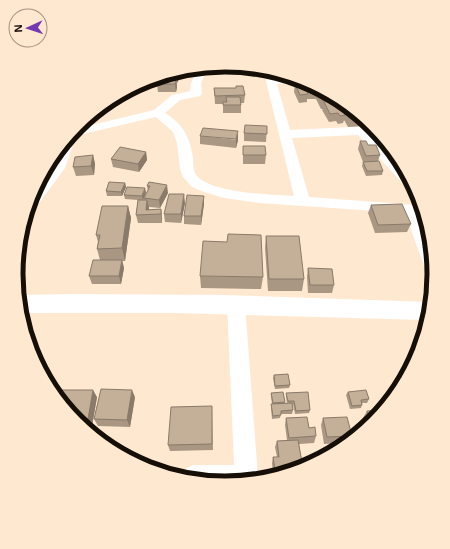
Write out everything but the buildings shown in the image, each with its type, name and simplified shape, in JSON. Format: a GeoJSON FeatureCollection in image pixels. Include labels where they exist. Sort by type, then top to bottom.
{"type":"FeatureCollection","features":[{"type":"Feature","properties":{"kind":"street"},"geometry":{"type":"LineString","coordinates":[[83,131],[158,113],[176,97],[196,94],[196,83],[200,74]]}},
{"type":"Feature","properties":{"kind":"street"},"geometry":{"type":"LineString","coordinates":[[280,80],[271,81],[303,201]]}},
{"type":"Feature","properties":{"kind":"street"},"geometry":{"type":"LineString","coordinates":[[158,113],[172,122],[179,130],[182,136],[190,178],[199,187],[214,192],[263,198],[411,208],[425,246]]}},
{"type":"Feature","properties":{"kind":"street"},"geometry":{"type":"LineString","coordinates":[[361,131],[397,170]]}},
{"type":"Feature","properties":{"kind":"street"},"geometry":{"type":"LineString","coordinates":[[285,134],[315,134],[366,131]]}},
{"type":"Feature","properties":{"kind":"street"},"geometry":{"type":"LineString","coordinates":[[41,191],[58,168],[63,154]]}},
{"type":"Feature","properties":{"kind":"street"},"geometry":{"type":"LineString","coordinates":[[25,304],[117,302],[236,304],[423,311]]}},
{"type":"Feature","properties":{"kind":"street"},"geometry":{"type":"LineString","coordinates":[[236,304],[246,475]]}}]}
